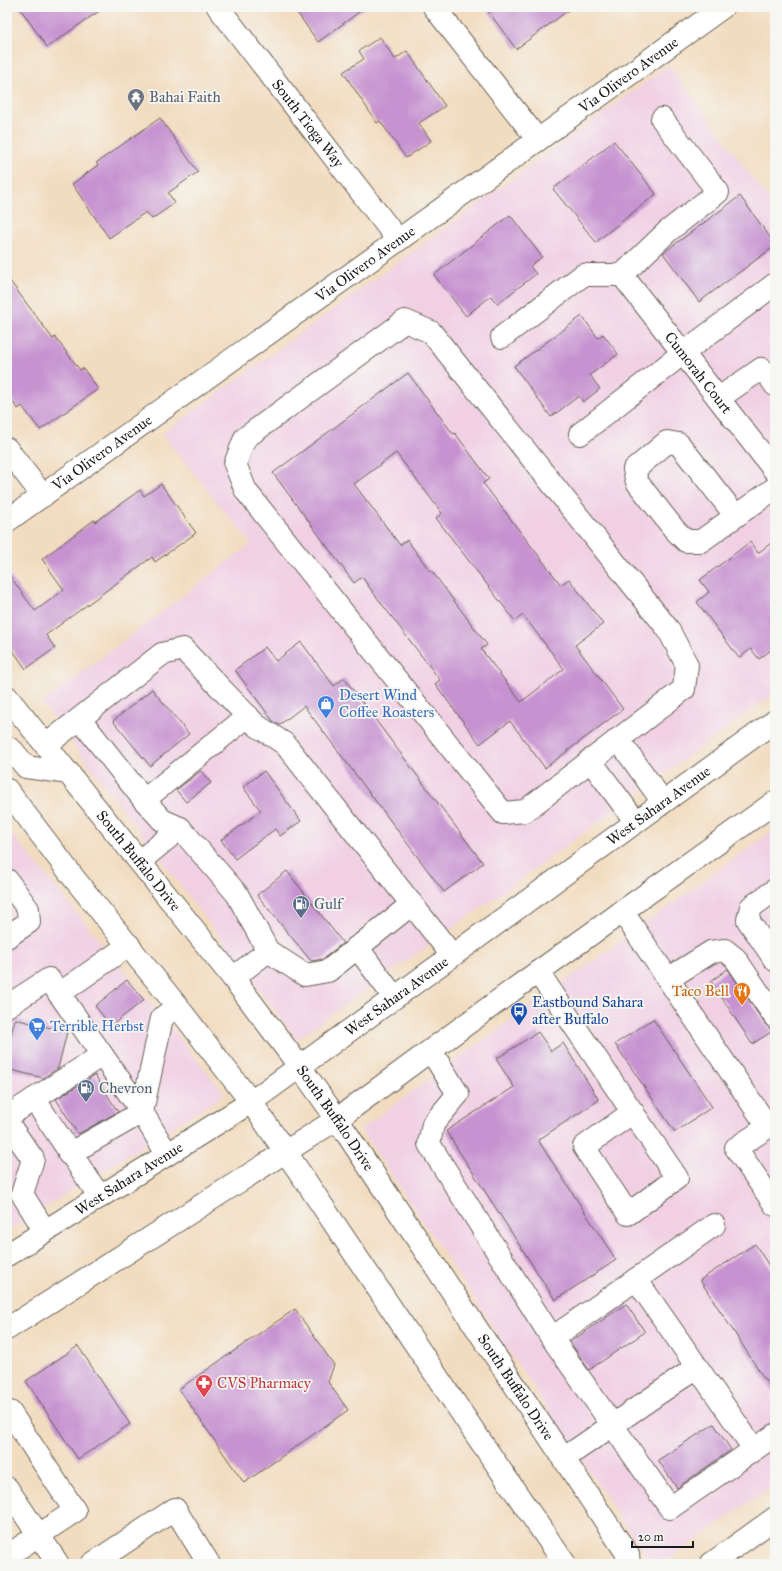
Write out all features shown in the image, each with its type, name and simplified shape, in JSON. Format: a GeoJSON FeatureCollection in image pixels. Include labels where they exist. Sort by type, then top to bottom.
{"type":"FeatureCollection","features":[{"type":"Feature","properties":{"kind":"main road","name":"South Tioga Way"},"geometry":{"type":"LineString","coordinates":[[218,7],[398,240]]}},
{"type":"Feature","properties":{"kind":"main road"},"geometry":{"type":"LineString","coordinates":[[434,7],[538,140]]}},
{"type":"Feature","properties":{"kind":"main road","name":"Via Olivero Avenue"},"geometry":{"type":"LineString","coordinates":[[7,521],[723,7]]}},
{"type":"Feature","properties":{"kind":"main road"},"geometry":{"type":"LineString","coordinates":[[502,337],[583,275],[622,275],[667,232],[718,192],[662,119]]}},
{"type":"Feature","properties":{"kind":"main road","name":"Cumorah Court"},"geometry":{"type":"LineString","coordinates":[[622,275],[775,471]]}},
{"type":"Feature","properties":{"kind":"main road"},"geometry":{"type":"LineString","coordinates":[[580,434],[683,353],[775,284]]}},
{"type":"Feature","properties":{"kind":"main road"},"geometry":{"type":"LineString","coordinates":[[405,321],[431,332],[668,629],[687,665],[684,689],[590,760],[525,811],[503,813],[246,491],[235,464],[245,438],[405,321]]}},
{"type":"Feature","properties":{"kind":"main road"},"geometry":{"type":"LineString","coordinates":[[719,398],[761,369],[766,372],[775,385]]}},
{"type":"Feature","properties":{"kind":"main road"},"geometry":{"type":"LineString","coordinates":[[736,516],[679,444],[667,442],[634,470],[637,482],[674,529],[686,541],[701,540],[736,516],[775,488]]}},
{"type":"Feature","properties":{"kind":"main road"},"geometry":{"type":"LineString","coordinates":[[7,449],[43,496]]}},
{"type":"Feature","properties":{"kind":"main road"},"geometry":{"type":"LineString","coordinates":[[46,745],[162,654],[183,648],[256,725],[285,744],[452,955]]}},
{"type":"Feature","properties":{"kind":"main road","name":"South Buffalo Drive"},"geometry":{"type":"LineString","coordinates":[[7,697],[233,978],[300,1067],[337,1119],[628,1555],[629,1564]]}},
{"type":"Feature","properties":{"kind":"main road"},"geometry":{"type":"LineString","coordinates":[[144,800],[248,716]]}},
{"type":"Feature","properties":{"kind":"main road"},"geometry":{"type":"LineString","coordinates":[[80,719],[144,800],[162,820],[180,828],[237,894],[268,951],[305,975],[328,971],[412,904]]}},
{"type":"Feature","properties":{"kind":"main road","name":"West Sahara Avenue"},"geometry":{"type":"LineString","coordinates":[[7,1255],[251,1102],[663,802],[773,727]]}},
{"type":"Feature","properties":{"kind":"main road"},"geometry":{"type":"LineString","coordinates":[[618,739],[663,802]]}},
{"type":"Feature","properties":{"kind":"main road"},"geometry":{"type":"LineString","coordinates":[[7,747],[13,751],[26,767],[69,773]]}},
{"type":"Feature","properties":{"kind":"main road"},"geometry":{"type":"LineString","coordinates":[[590,760],[636,822]]}},
{"type":"Feature","properties":{"kind":"main road"},"geometry":{"type":"LineString","coordinates":[[7,790],[72,877],[129,945],[251,1102],[565,1564]]}},
{"type":"Feature","properties":{"kind":"main road"},"geometry":{"type":"LineString","coordinates":[[7,1329],[337,1119],[622,911],[775,802]]}},
{"type":"Feature","properties":{"kind":"main road"},"geometry":{"type":"LineString","coordinates":[[140,861],[180,828]]}},
{"type":"Feature","properties":{"kind":"main road"},"geometry":{"type":"LineString","coordinates":[[7,880],[28,909],[29,922],[7,937]]}},
{"type":"Feature","properties":{"kind":"main road"},"geometry":{"type":"LineString","coordinates":[[775,890],[751,907],[748,920],[775,960],[769,965],[775,974]]}},
{"type":"Feature","properties":{"kind":"main road"},"geometry":{"type":"LineString","coordinates":[[622,911],[772,1129],[736,1148],[774,1202]]}},
{"type":"Feature","properties":{"kind":"main road"},"geometry":{"type":"LineString","coordinates":[[59,994],[129,945]]}},
{"type":"Feature","properties":{"kind":"main road"},"geometry":{"type":"LineString","coordinates":[[357,947],[394,998]]}},
{"type":"Feature","properties":{"kind":"main road"},"geometry":{"type":"LineString","coordinates":[[668,979],[711,952],[725,950],[735,958],[775,1017]]}},
{"type":"Feature","properties":{"kind":"main road"},"geometry":{"type":"LineString","coordinates":[[233,978],[268,951]]}},
{"type":"Feature","properties":{"kind":"main road"},"geometry":{"type":"LineString","coordinates":[[538,972],[633,1112],[677,1178],[628,1214],[584,1147],[633,1112]]}},
{"type":"Feature","properties":{"kind":"main road"},"geometry":{"type":"LineString","coordinates":[[7,1006],[49,980],[142,1112],[167,1154]]}},
{"type":"Feature","properties":{"kind":"main road"},"geometry":{"type":"LineString","coordinates":[[70,1154],[142,1112],[162,1018],[177,1006]]}},
{"type":"Feature","properties":{"kind":"main road"},"geometry":{"type":"LineString","coordinates":[[431,1051],[458,1094],[433,1124],[429,1144],[552,1338],[670,1508],[775,1435]]}},
{"type":"Feature","properties":{"kind":"main road"},"geometry":{"type":"LineString","coordinates":[[7,1117],[102,1055]]}},
{"type":"Feature","properties":{"kind":"main road"},"geometry":{"type":"LineString","coordinates":[[34,1099],[100,1197]]}},
{"type":"Feature","properties":{"kind":"main road"},"geometry":{"type":"LineString","coordinates":[[7,1122],[33,1159],[22,1194],[45,1231]]}},
{"type":"Feature","properties":{"kind":"main road"},"geometry":{"type":"LineString","coordinates":[[552,1338],[714,1225]]}},
{"type":"Feature","properties":{"kind":"main road"},"geometry":{"type":"LineString","coordinates":[[636,1279],[754,1449]]}},
{"type":"Feature","properties":{"kind":"main road"},"geometry":{"type":"LineString","coordinates":[[563,1459],[697,1367]]}},
{"type":"Feature","properties":{"kind":"main road"},"geometry":{"type":"LineString","coordinates":[[7,1414],[10,1412],[75,1510],[7,1556]]}},
{"type":"Feature","properties":{"kind":"main road"},"geometry":{"type":"LineString","coordinates":[[7,1488],[58,1564]]}},
{"type":"Feature","properties":{"kind":"main road"},"geometry":{"type":"LineString","coordinates":[[92,1564],[175,1509],[209,1564]]}},
{"type":"Feature","properties":{"kind":"main road"},"geometry":{"type":"LineString","coordinates":[[712,1564],[775,1518]]}},
{"type":"Feature","properties":{"kind":"shaded area"},"geometry":{"type":"Polygon","coordinates":[[[669,65],[775,208],[775,693],[514,884],[297,1039],[42,703],[251,544],[162,434],[669,65]]]}},
{"type":"Feature","properties":{"kind":"shaded area"},"geometry":{"type":"Polygon","coordinates":[[[7,828],[225,1094],[7,1231],[7,828]]]}},
{"type":"Feature","properties":{"kind":"shaded area"},"geometry":{"type":"Polygon","coordinates":[[[775,829],[775,1483],[663,1564],[651,1564],[361,1129],[775,829]]]}},
{"type":"Feature","properties":{"kind":"building"},"geometry":{"type":"Polygon","coordinates":[[[19,7],[105,7],[47,47],[19,7]]]}},
{"type":"Feature","properties":{"kind":"building"},"geometry":{"type":"Polygon","coordinates":[[[293,7],[366,7],[318,42],[293,7]]]}},
{"type":"Feature","properties":{"kind":"building"},"geometry":{"type":"Polygon","coordinates":[[[485,7],[573,7],[516,49],[485,7]]]}},
{"type":"Feature","properties":{"kind":"building"},"geometry":{"type":"Polygon","coordinates":[[[380,37],[395,59],[407,51],[445,106],[419,123],[431,141],[406,158],[380,121],[377,123],[343,72],[364,59],[359,51],[380,37]]]}},
{"type":"Feature","properties":{"kind":"building"},"geometry":{"type":"Polygon","coordinates":[[[160,118],[198,172],[168,193],[175,203],[152,219],[146,212],[109,238],[72,184],[98,165],[96,163],[160,118]]]}},
{"type":"Feature","properties":{"kind":"building"},"geometry":{"type":"Polygon","coordinates":[[[614,141],[656,194],[596,242],[553,189],[614,141]]]}},
{"type":"Feature","properties":{"kind":"building"},"geometry":{"type":"Polygon","coordinates":[[[740,196],[775,246],[699,302],[663,253],[740,196]]]}},
{"type":"Feature","properties":{"kind":"building"},"geometry":{"type":"Polygon","coordinates":[[[510,215],[542,257],[530,266],[536,274],[497,304],[491,296],[466,316],[434,275],[510,215]]]}},
{"type":"Feature","properties":{"kind":"building"},"geometry":{"type":"Polygon","coordinates":[[[7,277],[53,339],[55,337],[80,370],[83,368],[98,389],[40,430],[22,406],[18,409],[7,395],[7,277]]]}},
{"type":"Feature","properties":{"kind":"building"},"geometry":{"type":"Polygon","coordinates":[[[582,316],[598,338],[603,334],[618,354],[590,375],[600,389],[583,402],[579,396],[551,417],[514,366],[582,316]]]}},
{"type":"Feature","properties":{"kind":"building"},"geometry":{"type":"Polygon","coordinates":[[[408,373],[453,434],[455,433],[489,479],[483,483],[561,585],[569,579],[603,624],[575,645],[623,709],[545,768],[510,721],[480,744],[435,684],[440,680],[362,577],[354,583],[273,473],[408,373]],[[396,453],[354,484],[400,545],[407,540],[430,571],[431,570],[487,645],[481,649],[521,702],[564,669],[523,615],[515,621],[436,518],[442,513],[396,453]]]}},
{"type":"Feature","properties":{"kind":"building"},"geometry":{"type":"Polygon","coordinates":[[[161,484],[196,533],[155,562],[152,557],[46,635],[55,648],[26,669],[7,642],[7,572],[35,611],[64,590],[42,559],[94,520],[95,522],[140,490],[144,496],[161,484]]]}},
{"type":"Feature","properties":{"kind":"building"},"geometry":{"type":"Polygon","coordinates":[[[775,540],[775,647],[759,659],[751,649],[739,658],[697,602],[709,592],[700,580],[750,542],[758,553],[775,540]]]}},
{"type":"Feature","properties":{"kind":"building"},"geometry":{"type":"Polygon","coordinates":[[[301,642],[334,686],[344,678],[483,863],[444,892],[304,706],[279,725],[273,721],[235,670],[265,647],[276,661],[301,642]]]}},
{"type":"Feature","properties":{"kind":"building"},"geometry":{"type":"Polygon","coordinates":[[[152,689],[189,734],[150,766],[113,721],[152,689]]]}},
{"type":"Feature","properties":{"kind":"building"},"geometry":{"type":"Polygon","coordinates":[[[201,771],[211,783],[186,802],[176,790],[201,771]]]}},
{"type":"Feature","properties":{"kind":"building"},"geometry":{"type":"Polygon","coordinates":[[[264,771],[301,821],[280,836],[275,829],[235,859],[221,840],[261,811],[243,787],[264,771]]]}},
{"type":"Feature","properties":{"kind":"building"},"geometry":{"type":"Polygon","coordinates":[[[287,871],[343,943],[323,959],[311,961],[257,895],[287,871]]]}},
{"type":"Feature","properties":{"kind":"building","name":"Taco Bell"},"geometry":{"type":"Polygon","coordinates":[[[728,969],[765,1024],[773,1031],[752,1044],[711,981],[728,969]]]}},
{"type":"Feature","properties":{"kind":"building"},"geometry":{"type":"Polygon","coordinates":[[[127,980],[144,1000],[111,1026],[95,1006],[127,980]]]}},
{"type":"Feature","properties":{"kind":"building","name":"Terrible Herbst"},"geometry":{"type":"Polygon","coordinates":[[[15,1019],[67,1032],[58,1068],[43,1078],[7,1069],[7,1051],[15,1019]]]}},
{"type":"Feature","properties":{"kind":"building"},"geometry":{"type":"Polygon","coordinates":[[[653,1019],[712,1107],[675,1132],[615,1044],[653,1019]]]}},
{"type":"Feature","properties":{"kind":"building"},"geometry":{"type":"Polygon","coordinates":[[[538,1032],[551,1051],[563,1043],[599,1100],[538,1140],[616,1260],[555,1300],[446,1131],[514,1087],[496,1059],[538,1032]]]}},
{"type":"Feature","properties":{"kind":"building"},"geometry":{"type":"Polygon","coordinates":[[[95,1075],[118,1112],[78,1134],[56,1099],[95,1075]]]}},
{"type":"Feature","properties":{"kind":"building"},"geometry":{"type":"Polygon","coordinates":[[[755,1244],[775,1275],[775,1395],[700,1280],[755,1244]]]}},
{"type":"Feature","properties":{"kind":"building"},"geometry":{"type":"Polygon","coordinates":[[[626,1304],[645,1332],[589,1370],[570,1342],[626,1304]]]}},
{"type":"Feature","properties":{"kind":"building","name":"CVS Pharmacy"},"geometry":{"type":"Polygon","coordinates":[[[295,1309],[334,1365],[328,1382],[348,1410],[244,1483],[179,1389],[295,1309]]]}},
{"type":"Feature","properties":{"kind":"building"},"geometry":{"type":"Polygon","coordinates":[[[78,1346],[130,1424],[78,1459],[26,1381],[78,1346]]]}},
{"type":"Feature","properties":{"kind":"building"},"geometry":{"type":"Polygon","coordinates":[[[714,1424],[731,1450],[677,1488],[658,1460],[714,1424]]]}},
{"type":"Feature","properties":{"kind":"place","name":"Bahai Faith"},"geometry":{"type":"Point","coordinates":[136,112]}},
{"type":"Feature","properties":{"kind":"place","name":"Desert Wind Coffee Roasters"},"geometry":{"type":"Point","coordinates":[326,719]}},
{"type":"Feature","properties":{"kind":"place","name":"Gulf"},"geometry":{"type":"Point","coordinates":[301,919]}},
{"type":"Feature","properties":{"kind":"place","name":"Taco Bell"},"geometry":{"type":"Point","coordinates":[742,1006]}},
{"type":"Feature","properties":{"kind":"place","name":"Eastbound Sahara after Buffalo"},"geometry":{"type":"Point","coordinates":[519,1026]}},
{"type":"Feature","properties":{"kind":"place","name":"Terrible Herbst"},"geometry":{"type":"Point","coordinates":[37,1041]}},
{"type":"Feature","properties":{"kind":"place","name":"Chevron"},"geometry":{"type":"Point","coordinates":[86,1103]}},
{"type":"Feature","properties":{"kind":"place","name":"CVS Pharmacy"},"geometry":{"type":"Point","coordinates":[204,1398]}}]}
